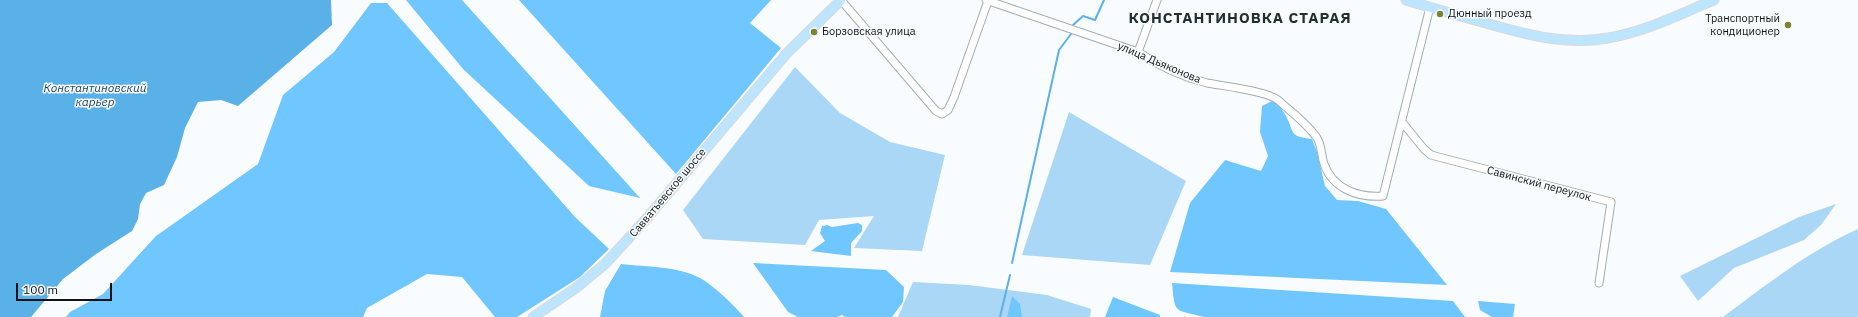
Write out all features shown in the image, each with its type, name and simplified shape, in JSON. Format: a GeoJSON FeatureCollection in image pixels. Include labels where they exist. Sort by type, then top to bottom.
{"type":"FeatureCollection","features":[{"type":"Feature","properties":{"kind":"main road","name":"Савватьевское шоссе"},"geometry":{"type":"LineString","coordinates":[[533,317],[582,284],[610,258],[648,216],[787,53],[841,0]]}},
{"type":"Feature","properties":{"kind":"main road"},"geometry":{"type":"LineString","coordinates":[[1406,0],[1430,8],[1534,36],[1556,40],[1579,41],[1601,40],[1630,33],[1714,0]]}},
{"type":"Feature","properties":{"kind":"street"},"geometry":{"type":"LineString","coordinates":[[841,0],[940,114],[944,114],[951,106],[987,0]]}},
{"type":"Feature","properties":{"kind":"street","name":"улица Дьяконова"},"geometry":{"type":"LineString","coordinates":[[987,0],[1138,52],[1159,65],[1206,82],[1275,98],[1303,122],[1316,137],[1320,143],[1324,164],[1330,175],[1346,190],[1362,195],[1383,196],[1402,122]]}},
{"type":"Feature","properties":{"kind":"street"},"geometry":{"type":"LineString","coordinates":[[1138,52],[1157,0]]}},
{"type":"Feature","properties":{"kind":"street"},"geometry":{"type":"LineString","coordinates":[[1402,122],[1430,8]]}},
{"type":"Feature","properties":{"kind":"street","name":"Савинский переулок"},"geometry":{"type":"LineString","coordinates":[[1402,122],[1424,149],[1431,155],[1611,202],[1599,283]]}},
{"type":"Feature","properties":{"kind":"shaded area"},"geometry":{"type":"Polygon","coordinates":[[[406,0],[462,0],[640,198],[589,186],[463,69],[406,0]]]}},
{"type":"Feature","properties":{"kind":"shaded area"},"geometry":{"type":"Polygon","coordinates":[[[519,0],[771,0],[750,23],[781,48],[676,174],[519,0]]]}},
{"type":"Feature","properties":{"kind":"shaded area"},"geometry":{"type":"Polygon","coordinates":[[[371,3],[387,3],[575,217],[609,249],[580,277],[517,317],[495,317],[462,277],[427,274],[367,308],[363,317],[66,317],[70,312],[103,294],[156,236],[258,164],[283,95],[334,52],[371,3]]]}},
{"type":"Feature","properties":{"kind":"shaded area"},"geometry":{"type":"Polygon","coordinates":[[[795,67],[840,113],[890,142],[945,155],[922,251],[854,248],[874,216],[819,220],[805,245],[703,239],[683,210],[795,67]]]}},
{"type":"Feature","properties":{"kind":"shaded area"},"geometry":{"type":"Polygon","coordinates":[[[1274,100],[1285,114],[1294,133],[1300,137],[1312,139],[1317,152],[1325,186],[1337,200],[1358,201],[1386,209],[1447,285],[1170,272],[1190,203],[1225,160],[1261,171],[1268,156],[1260,132],[1262,106],[1274,100]]]}},
{"type":"Feature","properties":{"kind":"shaded area"},"geometry":{"type":"Polygon","coordinates":[[[1069,112],[1186,181],[1150,265],[1022,255],[1069,112]]]}},
{"type":"Feature","properties":{"kind":"shaded area"},"geometry":{"type":"Polygon","coordinates":[[[1836,204],[1821,225],[1804,240],[1734,268],[1698,301],[1680,276],[1799,217],[1836,204]]]}},
{"type":"Feature","properties":{"kind":"shaded area"},"geometry":{"type":"Polygon","coordinates":[[[858,223],[862,225],[862,231],[851,243],[851,256],[811,251],[825,241],[820,233],[822,226],[827,225],[832,227],[858,223]]]}},
{"type":"Feature","properties":{"kind":"shaded area"},"geometry":{"type":"Polygon","coordinates":[[[1858,229],[1858,317],[1723,317],[1805,258],[1858,229]]]}},
{"type":"Feature","properties":{"kind":"shaded area"},"geometry":{"type":"Polygon","coordinates":[[[753,263],[886,270],[904,287],[903,302],[892,317],[845,317],[842,315],[837,317],[798,317],[788,312],[753,263]]]}},
{"type":"Feature","properties":{"kind":"shaded area"},"geometry":{"type":"Polygon","coordinates":[[[621,264],[672,269],[691,274],[700,278],[711,286],[730,302],[744,317],[600,317],[605,291],[621,264]]]}},
{"type":"Feature","properties":{"kind":"shaded area"},"geometry":{"type":"Polygon","coordinates":[[[913,282],[969,285],[1047,295],[1091,309],[1090,317],[898,317],[913,282]]]}},
{"type":"Feature","properties":{"kind":"shaded area"},"geometry":{"type":"Polygon","coordinates":[[[1172,283],[1453,301],[1465,317],[1204,317],[1178,309],[1174,301],[1172,283]]]}},
{"type":"Feature","properties":{"kind":"shaded area"},"geometry":{"type":"Polygon","coordinates":[[[1012,296],[1020,304],[1022,317],[1007,317],[1012,296]]]}},
{"type":"Feature","properties":{"kind":"shaded area"},"geometry":{"type":"Polygon","coordinates":[[[1113,297],[1160,315],[1160,317],[1105,317],[1113,297]]]}},
{"type":"Feature","properties":{"kind":"shaded area"},"geometry":{"type":"Polygon","coordinates":[[[1478,301],[1515,304],[1513,317],[1492,317],[1480,310],[1478,301]]]}},
{"type":"Feature","properties":{"kind":"water","name":"Константиновский карьер"},"geometry":{"type":"Polygon","coordinates":[[[0,0],[331,0],[332,25],[238,106],[221,100],[198,102],[185,128],[177,157],[164,185],[146,193],[140,204],[138,219],[132,231],[96,254],[63,279],[31,317],[0,317],[0,0]]]}},
{"type":"Feature","properties":{"kind":"waterway"},"geometry":{"type":"LineString","coordinates":[[1073,25],[1083,16],[1095,20],[1104,0]]}},
{"type":"Feature","properties":{"kind":"waterway"},"geometry":{"type":"LineString","coordinates":[[1012,263],[1059,50],[1071,34]]}},
{"type":"Feature","properties":{"kind":"waterway"},"geometry":{"type":"LineString","coordinates":[[1000,317],[1010,275]]}},
{"type":"Feature","properties":{"kind":"place","name":"Дюнный проезд"},"geometry":{"type":"Point","coordinates":[1440,14]}},
{"type":"Feature","properties":{"kind":"place","name":"Транспортный кондиционер"},"geometry":{"type":"Point","coordinates":[1788,25]}},
{"type":"Feature","properties":{"kind":"place","name":"Борзовская улица"},"geometry":{"type":"Point","coordinates":[814,32]}},
{"type":"Feature","properties":{"kind":"district","name":"КОНСТАНТИНОВКА СТАРАЯ"},"geometry":{"type":"Point","coordinates":[1240,19]}}]}
